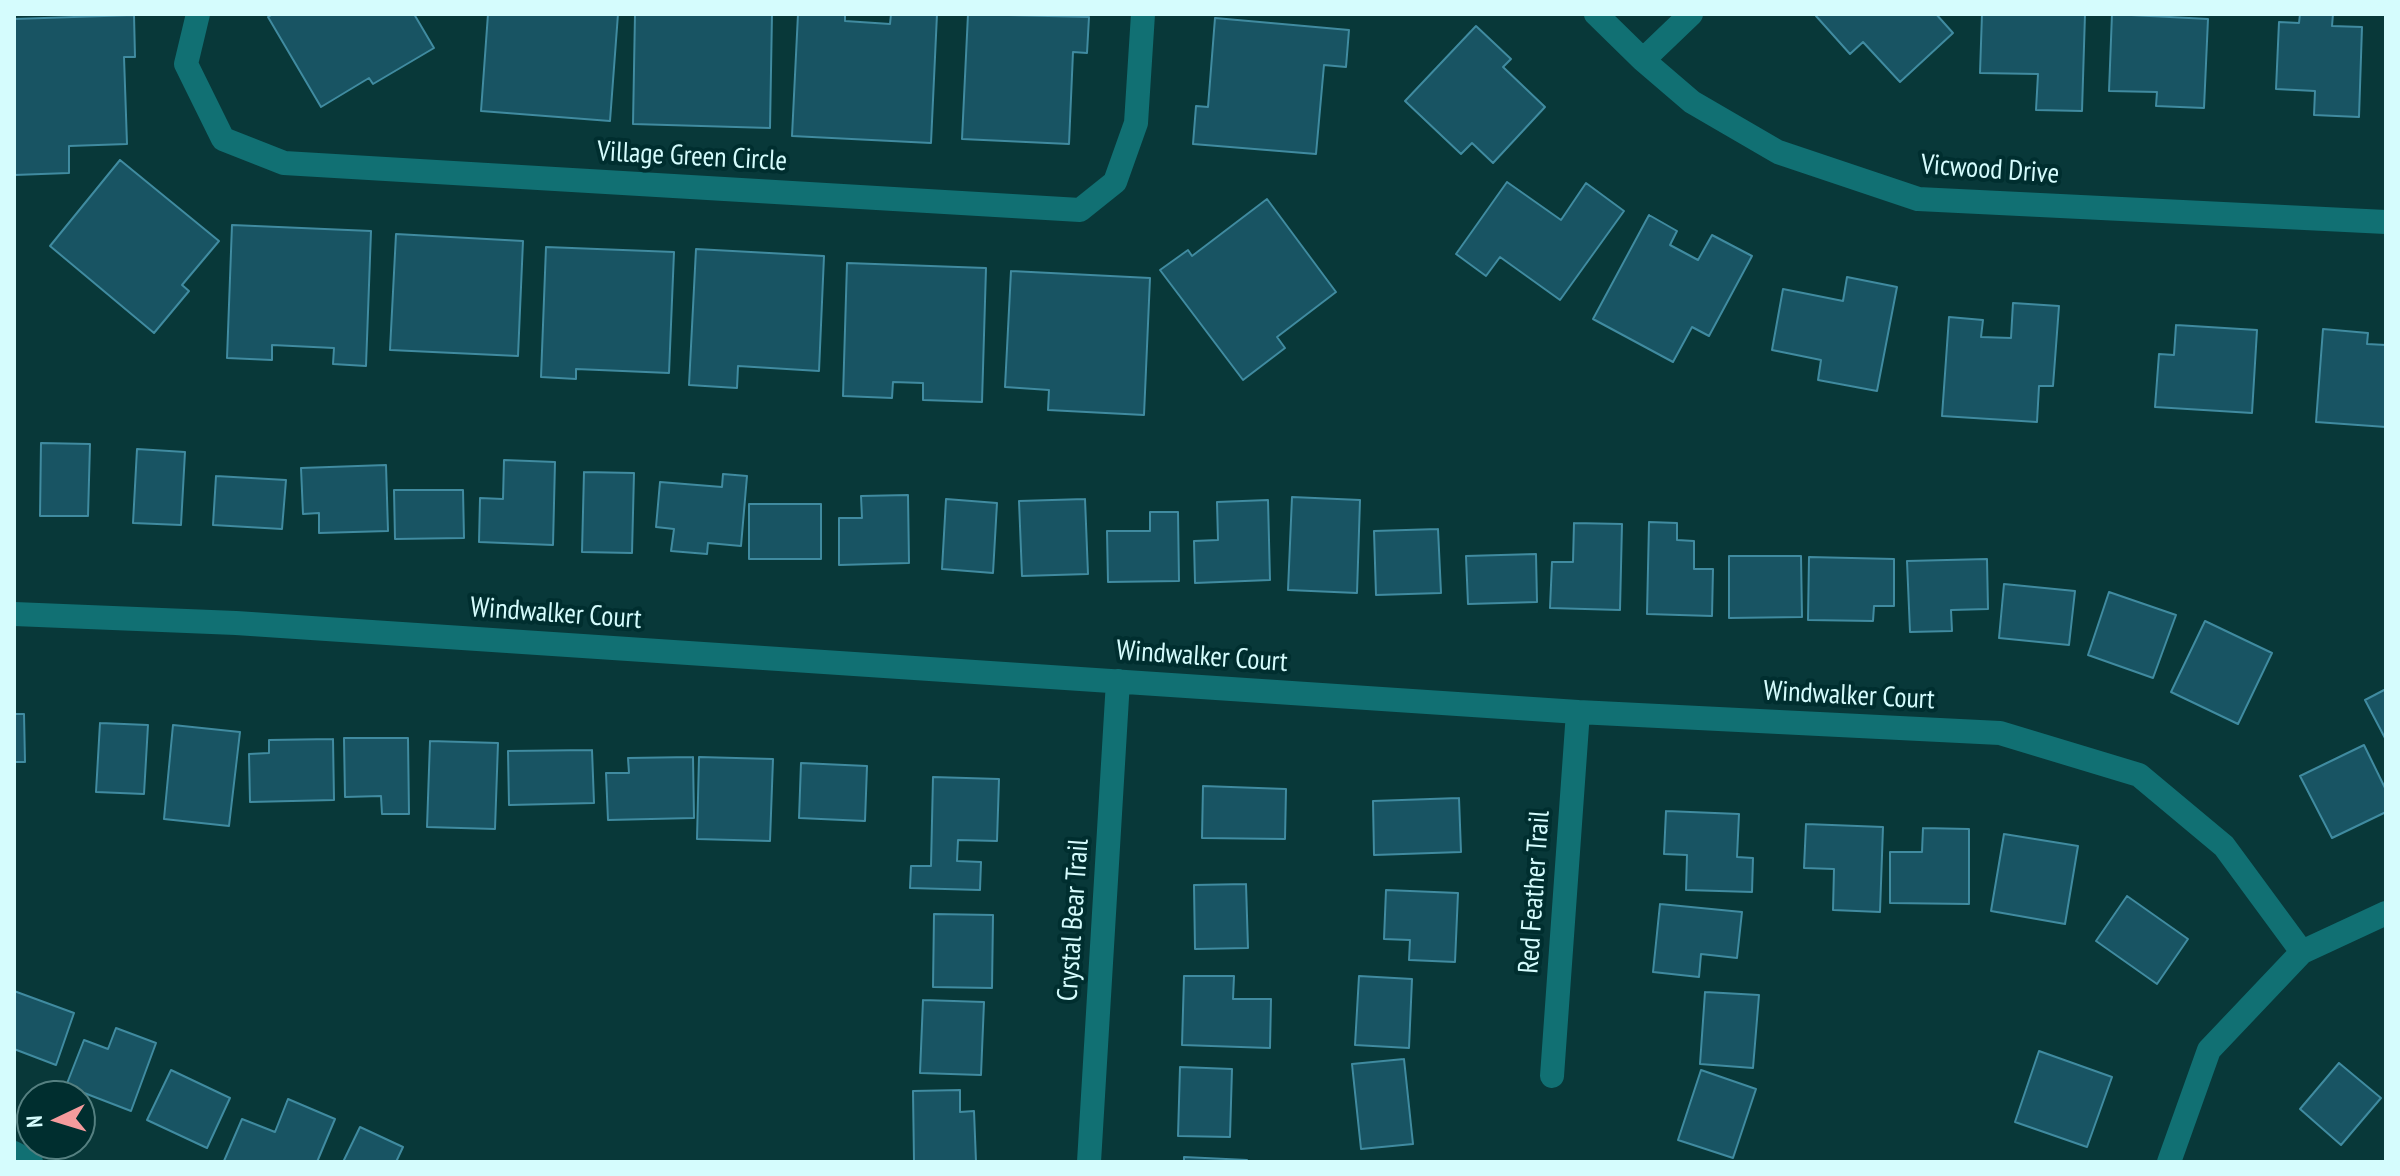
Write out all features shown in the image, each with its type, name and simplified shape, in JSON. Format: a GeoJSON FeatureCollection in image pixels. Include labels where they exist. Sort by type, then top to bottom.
{"type":"FeatureCollection","features":[{"type":"Feature","properties":{"kind":"street","name":"Village Green Circle"},"geometry":{"type":"LineString","coordinates":[[198,14],[186,64],[223,139],[284,163],[1080,210],[1115,182],[1136,123],[1143,14]]}},
{"type":"Feature","properties":{"kind":"street","name":"Vicwood Drive"},"geometry":{"type":"LineString","coordinates":[[1596,14],[1692,102],[1778,152],[1918,199],[2386,222]]}},
{"type":"Feature","properties":{"kind":"street"},"geometry":{"type":"LineString","coordinates":[[1643,60],[1691,14]]}},
{"type":"Feature","properties":{"kind":"street","name":"Windwalker Court"},"geometry":{"type":"LineString","coordinates":[[14,614],[236,623],[1578,712],[2000,733],[2139,775],[2224,846],[2302,952]]}},
{"type":"Feature","properties":{"kind":"street","name":"Crystal Bear Trail"},"geometry":{"type":"LineString","coordinates":[[1089,1162],[1118,681]]}},
{"type":"Feature","properties":{"kind":"street","name":"Red Feather Trail"},"geometry":{"type":"LineString","coordinates":[[1552,1076],[1578,712]]}},
{"type":"Feature","properties":{"kind":"street"},"geometry":{"type":"LineString","coordinates":[[2169,1162],[2209,1050],[2302,952],[2386,913]]}},
{"type":"Feature","properties":{"kind":"street"},"geometry":{"type":"LineString","coordinates":[[14,1153],[31,1162]]}},
{"type":"Feature","properties":{"kind":"building"},"geometry":{"type":"Polygon","coordinates":[[[273,14],[414,14],[434,48],[373,84],[369,78],[321,107],[268,17],[273,14]]]}},
{"type":"Feature","properties":{"kind":"building"},"geometry":{"type":"Polygon","coordinates":[[[488,14],[618,14],[610,121],[481,111],[488,14]]]}},
{"type":"Feature","properties":{"kind":"building"},"geometry":{"type":"Polygon","coordinates":[[[635,14],[772,14],[770,128],[633,124],[635,14]]]}},
{"type":"Feature","properties":{"kind":"building"},"geometry":{"type":"Polygon","coordinates":[[[798,14],[845,14],[845,21],[890,24],[891,14],[937,14],[931,143],[792,136],[798,14]]]}},
{"type":"Feature","properties":{"kind":"building"},"geometry":{"type":"Polygon","coordinates":[[[968,14],[1089,17],[1087,53],[1073,52],[1069,144],[962,139],[968,14]]]}},
{"type":"Feature","properties":{"kind":"building"},"geometry":{"type":"Polygon","coordinates":[[[1936,14],[1953,33],[1900,82],[1863,42],[1850,54],[1816,16],[1936,14]]]}},
{"type":"Feature","properties":{"kind":"building"},"geometry":{"type":"Polygon","coordinates":[[[1982,14],[2085,14],[2082,111],[2036,110],[2038,74],[1980,73],[1982,14]]]}},
{"type":"Feature","properties":{"kind":"building"},"geometry":{"type":"Polygon","coordinates":[[[2112,14],[2208,19],[2204,108],[2156,106],[2157,92],[2109,91],[2112,14]]]}},
{"type":"Feature","properties":{"kind":"building"},"geometry":{"type":"Polygon","coordinates":[[[2300,14],[2333,14],[2332,26],[2362,27],[2359,117],[2314,115],[2315,91],[2276,89],[2279,22],[2299,23],[2300,14]]]}},
{"type":"Feature","properties":{"kind":"building"},"geometry":{"type":"Polygon","coordinates":[[[134,15],[135,57],[124,57],[127,144],[69,146],[69,173],[14,175],[14,19],[134,15]]]}},
{"type":"Feature","properties":{"kind":"building"},"geometry":{"type":"Polygon","coordinates":[[[1215,18],[1349,30],[1346,67],[1324,65],[1316,154],[1193,144],[1196,106],[1208,107],[1215,18]]]}},
{"type":"Feature","properties":{"kind":"building"},"geometry":{"type":"Polygon","coordinates":[[[1476,26],[1511,59],[1503,67],[1545,107],[1493,163],[1472,143],[1461,154],[1405,101],[1476,26]]]}},
{"type":"Feature","properties":{"kind":"building"},"geometry":{"type":"Polygon","coordinates":[[[120,160],[219,241],[182,285],[189,291],[154,333],[50,246],[120,160]]]}},
{"type":"Feature","properties":{"kind":"building"},"geometry":{"type":"Polygon","coordinates":[[[1507,182],[1561,220],[1586,183],[1624,211],[1560,300],[1500,257],[1486,276],[1456,254],[1507,182]]]}},
{"type":"Feature","properties":{"kind":"building"},"geometry":{"type":"Polygon","coordinates":[[[1267,199],[1336,292],[1277,337],[1285,348],[1243,380],[1160,270],[1188,250],[1192,256],[1267,199]]]}},
{"type":"Feature","properties":{"kind":"building"},"geometry":{"type":"Polygon","coordinates":[[[1649,215],[1677,231],[1670,245],[1698,260],[1712,235],[1752,256],[1709,336],[1692,327],[1673,362],[1593,319],[1649,215]]]}},
{"type":"Feature","properties":{"kind":"building"},"geometry":{"type":"Polygon","coordinates":[[[232,225],[371,231],[366,366],[333,364],[334,348],[272,345],[272,360],[227,358],[232,225]]]}},
{"type":"Feature","properties":{"kind":"building"},"geometry":{"type":"Polygon","coordinates":[[[396,234],[523,241],[518,356],[390,350],[396,234]]]}},
{"type":"Feature","properties":{"kind":"building"},"geometry":{"type":"Polygon","coordinates":[[[546,247],[674,252],[669,373],[576,369],[576,379],[541,377],[546,247]]]}},
{"type":"Feature","properties":{"kind":"building"},"geometry":{"type":"Polygon","coordinates":[[[696,249],[824,256],[819,371],[738,366],[737,388],[689,385],[696,249]]]}},
{"type":"Feature","properties":{"kind":"building"},"geometry":{"type":"Polygon","coordinates":[[[847,263],[986,268],[982,402],[923,400],[923,383],[893,382],[892,398],[843,396],[847,263]]]}},
{"type":"Feature","properties":{"kind":"building"},"geometry":{"type":"Polygon","coordinates":[[[1011,271],[1150,278],[1144,415],[1048,410],[1049,390],[1005,387],[1011,271]]]}},
{"type":"Feature","properties":{"kind":"building"},"geometry":{"type":"Polygon","coordinates":[[[1847,277],[1897,287],[1877,391],[1818,380],[1821,360],[1772,350],[1783,289],[1843,301],[1847,277]]]}},
{"type":"Feature","properties":{"kind":"building"},"geometry":{"type":"Polygon","coordinates":[[[2013,303],[2059,306],[2053,386],[2039,386],[2037,422],[1942,416],[1949,317],[1983,320],[1981,337],[2011,338],[2013,303]]]}},
{"type":"Feature","properties":{"kind":"building"},"geometry":{"type":"Polygon","coordinates":[[[2176,325],[2257,330],[2252,413],[2155,407],[2159,354],[2174,355],[2176,325]]]}},
{"type":"Feature","properties":{"kind":"building"},"geometry":{"type":"Polygon","coordinates":[[[2323,329],[2368,333],[2367,344],[2386,345],[2386,427],[2316,422],[2323,329]]]}},
{"type":"Feature","properties":{"kind":"building"},"geometry":{"type":"Polygon","coordinates":[[[41,443],[90,444],[88,516],[40,516],[41,443]]]}},
{"type":"Feature","properties":{"kind":"building"},"geometry":{"type":"Polygon","coordinates":[[[137,449],[185,452],[181,525],[133,523],[137,449]]]}},
{"type":"Feature","properties":{"kind":"building"},"geometry":{"type":"Polygon","coordinates":[[[504,460],[555,462],[553,545],[479,542],[480,498],[503,499],[504,460]]]}},
{"type":"Feature","properties":{"kind":"building"},"geometry":{"type":"Polygon","coordinates":[[[386,465],[388,531],[319,533],[319,513],[303,514],[301,468],[386,465]]]}},
{"type":"Feature","properties":{"kind":"building"},"geometry":{"type":"Polygon","coordinates":[[[584,472],[634,473],[632,553],[582,552],[584,472]]]}},
{"type":"Feature","properties":{"kind":"building"},"geometry":{"type":"Polygon","coordinates":[[[723,474],[747,476],[741,546],[708,543],[707,554],[671,551],[674,529],[656,527],[660,482],[722,487],[723,474]]]}},
{"type":"Feature","properties":{"kind":"building"},"geometry":{"type":"Polygon","coordinates":[[[216,476],[286,480],[282,529],[213,525],[216,476]]]}},
{"type":"Feature","properties":{"kind":"building"},"geometry":{"type":"Polygon","coordinates":[[[394,490],[463,490],[464,538],[395,539],[394,490]]]}},
{"type":"Feature","properties":{"kind":"building"},"geometry":{"type":"Polygon","coordinates":[[[908,495],[909,563],[839,565],[839,518],[862,518],[861,496],[908,495]]]}},
{"type":"Feature","properties":{"kind":"building"},"geometry":{"type":"Polygon","coordinates":[[[1292,497],[1360,500],[1357,593],[1288,590],[1292,497]]]}},
{"type":"Feature","properties":{"kind":"building"},"geometry":{"type":"Polygon","coordinates":[[[946,499],[997,503],[993,573],[942,569],[946,499]]]}},
{"type":"Feature","properties":{"kind":"building"},"geometry":{"type":"Polygon","coordinates":[[[1085,499],[1088,574],[1022,576],[1019,501],[1085,499]]]}},
{"type":"Feature","properties":{"kind":"building"},"geometry":{"type":"Polygon","coordinates":[[[1268,500],[1270,580],[1195,583],[1194,541],[1218,540],[1217,502],[1268,500]]]}},
{"type":"Feature","properties":{"kind":"building"},"geometry":{"type":"Polygon","coordinates":[[[749,504],[821,504],[821,559],[749,559],[749,504]]]}},
{"type":"Feature","properties":{"kind":"building"},"geometry":{"type":"Polygon","coordinates":[[[1150,512],[1178,512],[1179,581],[1108,582],[1107,531],[1150,531],[1150,512]]]}},
{"type":"Feature","properties":{"kind":"building"},"geometry":{"type":"Polygon","coordinates":[[[1649,522],[1677,523],[1677,540],[1694,541],[1694,569],[1713,569],[1712,616],[1647,614],[1649,522]]]}},
{"type":"Feature","properties":{"kind":"building"},"geometry":{"type":"Polygon","coordinates":[[[1574,523],[1622,524],[1620,610],[1550,608],[1552,562],[1573,562],[1574,523]]]}},
{"type":"Feature","properties":{"kind":"building"},"geometry":{"type":"Polygon","coordinates":[[[1438,529],[1441,593],[1376,595],[1374,531],[1438,529]]]}},
{"type":"Feature","properties":{"kind":"building"},"geometry":{"type":"Polygon","coordinates":[[[1536,554],[1537,602],[1468,604],[1466,556],[1536,554]]]}},
{"type":"Feature","properties":{"kind":"building"},"geometry":{"type":"Polygon","coordinates":[[[1729,556],[1801,556],[1802,617],[1729,618],[1729,556]]]}},
{"type":"Feature","properties":{"kind":"building"},"geometry":{"type":"Polygon","coordinates":[[[1809,557],[1894,559],[1894,606],[1874,606],[1873,621],[1808,620],[1809,557]]]}},
{"type":"Feature","properties":{"kind":"building"},"geometry":{"type":"Polygon","coordinates":[[[1987,559],[1988,609],[1951,610],[1952,631],[1910,632],[1907,561],[1987,559]]]}},
{"type":"Feature","properties":{"kind":"building"},"geometry":{"type":"Polygon","coordinates":[[[2004,584],[2075,591],[2069,645],[1999,638],[2004,584]]]}},
{"type":"Feature","properties":{"kind":"building"},"geometry":{"type":"Polygon","coordinates":[[[2109,592],[2176,615],[2153,678],[2088,655],[2109,592]]]}},
{"type":"Feature","properties":{"kind":"building"},"geometry":{"type":"Polygon","coordinates":[[[2205,621],[2272,653],[2238,724],[2171,692],[2205,621]]]}},
{"type":"Feature","properties":{"kind":"building"},"geometry":{"type":"Polygon","coordinates":[[[2386,689],[2386,740],[2365,700],[2386,689]]]}},
{"type":"Feature","properties":{"kind":"building"},"geometry":{"type":"Polygon","coordinates":[[[14,714],[24,714],[25,762],[14,762],[14,714]]]}},
{"type":"Feature","properties":{"kind":"building"},"geometry":{"type":"Polygon","coordinates":[[[100,723],[148,725],[144,794],[96,792],[100,723]]]}},
{"type":"Feature","properties":{"kind":"building"},"geometry":{"type":"Polygon","coordinates":[[[173,725],[240,732],[229,826],[164,819],[173,725]]]}},
{"type":"Feature","properties":{"kind":"building"},"geometry":{"type":"Polygon","coordinates":[[[344,738],[408,738],[409,814],[382,814],[381,796],[345,797],[344,738]]]}},
{"type":"Feature","properties":{"kind":"building"},"geometry":{"type":"Polygon","coordinates":[[[333,739],[334,800],[250,802],[249,754],[269,753],[269,740],[333,739]]]}},
{"type":"Feature","properties":{"kind":"building"},"geometry":{"type":"Polygon","coordinates":[[[430,741],[498,743],[495,829],[427,827],[430,741]]]}},
{"type":"Feature","properties":{"kind":"building"},"geometry":{"type":"Polygon","coordinates":[[[2364,745],[2386,790],[2386,812],[2332,838],[2300,776],[2364,745]]]}},
{"type":"Feature","properties":{"kind":"building"},"geometry":{"type":"Polygon","coordinates":[[[592,750],[594,803],[509,805],[508,751],[592,750]]]}},
{"type":"Feature","properties":{"kind":"building"},"geometry":{"type":"Polygon","coordinates":[[[693,757],[694,818],[608,820],[606,773],[629,773],[628,758],[693,757]]]}},
{"type":"Feature","properties":{"kind":"building"},"geometry":{"type":"Polygon","coordinates":[[[699,757],[773,759],[770,841],[697,839],[699,757]]]}},
{"type":"Feature","properties":{"kind":"building"},"geometry":{"type":"Polygon","coordinates":[[[801,763],[867,766],[865,821],[799,818],[801,763]]]}},
{"type":"Feature","properties":{"kind":"building"},"geometry":{"type":"Polygon","coordinates":[[[933,777],[999,779],[997,841],[958,840],[957,861],[981,862],[980,890],[910,888],[911,866],[931,866],[933,777]]]}},
{"type":"Feature","properties":{"kind":"building"},"geometry":{"type":"Polygon","coordinates":[[[1203,786],[1286,789],[1285,839],[1202,838],[1203,786]]]}},
{"type":"Feature","properties":{"kind":"building"},"geometry":{"type":"Polygon","coordinates":[[[1459,798],[1461,852],[1374,855],[1373,801],[1459,798]]]}},
{"type":"Feature","properties":{"kind":"building"},"geometry":{"type":"Polygon","coordinates":[[[1666,811],[1739,814],[1737,857],[1753,858],[1752,892],[1686,890],[1687,855],[1664,854],[1666,811]]]}},
{"type":"Feature","properties":{"kind":"building"},"geometry":{"type":"Polygon","coordinates":[[[1806,824],[1883,827],[1880,912],[1833,910],[1834,869],[1804,868],[1806,824]]]}},
{"type":"Feature","properties":{"kind":"building"},"geometry":{"type":"Polygon","coordinates":[[[1923,828],[1969,829],[1969,904],[1890,903],[1890,852],[1922,852],[1923,828]]]}},
{"type":"Feature","properties":{"kind":"building"},"geometry":{"type":"Polygon","coordinates":[[[2004,834],[2078,846],[2065,924],[1991,911],[2004,834]]]}},
{"type":"Feature","properties":{"kind":"building"},"geometry":{"type":"Polygon","coordinates":[[[1246,884],[1248,948],[1195,949],[1194,885],[1246,884]]]}},
{"type":"Feature","properties":{"kind":"building"},"geometry":{"type":"Polygon","coordinates":[[[1386,890],[1458,893],[1455,962],[1409,960],[1410,940],[1384,939],[1386,890]]]}},
{"type":"Feature","properties":{"kind":"building"},"geometry":{"type":"Polygon","coordinates":[[[2127,896],[2188,939],[2157,984],[2096,941],[2127,896]]]}},
{"type":"Feature","properties":{"kind":"building"},"geometry":{"type":"Polygon","coordinates":[[[1660,904],[1742,912],[1737,958],[1701,954],[1699,977],[1653,972],[1660,904]]]}},
{"type":"Feature","properties":{"kind":"building"},"geometry":{"type":"Polygon","coordinates":[[[934,914],[993,915],[992,988],[933,987],[934,914]]]}},
{"type":"Feature","properties":{"kind":"building"},"geometry":{"type":"Polygon","coordinates":[[[1184,976],[1234,976],[1233,999],[1271,999],[1270,1048],[1182,1045],[1184,976]]]}},
{"type":"Feature","properties":{"kind":"building"},"geometry":{"type":"Polygon","coordinates":[[[1359,976],[1412,979],[1409,1048],[1355,1045],[1359,976]]]}},
{"type":"Feature","properties":{"kind":"building"},"geometry":{"type":"Polygon","coordinates":[[[14,991],[74,1013],[56,1065],[14,1049],[14,991]]]}},
{"type":"Feature","properties":{"kind":"building"},"geometry":{"type":"Polygon","coordinates":[[[1705,992],[1759,995],[1753,1068],[1700,1064],[1705,992]]]}},
{"type":"Feature","properties":{"kind":"building"},"geometry":{"type":"Polygon","coordinates":[[[923,1000],[984,1002],[981,1075],[920,1073],[923,1000]]]}},
{"type":"Feature","properties":{"kind":"building"},"geometry":{"type":"Polygon","coordinates":[[[116,1028],[156,1043],[131,1111],[96,1098],[96,1080],[68,1080],[84,1040],[108,1049],[116,1028]]]}},
{"type":"Feature","properties":{"kind":"building"},"geometry":{"type":"Polygon","coordinates":[[[2039,1051],[2112,1077],[2087,1147],[2015,1122],[2039,1051]]]}},
{"type":"Feature","properties":{"kind":"building"},"geometry":{"type":"Polygon","coordinates":[[[1404,1059],[1413,1144],[1361,1149],[1352,1064],[1404,1059]]]}},
{"type":"Feature","properties":{"kind":"building"},"geometry":{"type":"Polygon","coordinates":[[[2339,1063],[2381,1098],[2341,1145],[2300,1109],[2339,1063]]]}},
{"type":"Feature","properties":{"kind":"building"},"geometry":{"type":"Polygon","coordinates":[[[1180,1067],[1232,1069],[1230,1137],[1178,1136],[1180,1067]]]}},
{"type":"Feature","properties":{"kind":"building"},"geometry":{"type":"Polygon","coordinates":[[[171,1070],[230,1098],[207,1148],[147,1120],[171,1070]]]}},
{"type":"Feature","properties":{"kind":"building"},"geometry":{"type":"Polygon","coordinates":[[[1701,1070],[1756,1089],[1733,1158],[1678,1140],[1701,1070]]]}},
{"type":"Feature","properties":{"kind":"building"},"geometry":{"type":"Polygon","coordinates":[[[960,1090],[960,1112],[974,1111],[976,1162],[914,1162],[913,1091],[960,1090]]]}},
{"type":"Feature","properties":{"kind":"building"},"geometry":{"type":"Polygon","coordinates":[[[288,1099],[335,1119],[317,1162],[224,1161],[242,1119],[275,1132],[288,1099]]]}},
{"type":"Feature","properties":{"kind":"building"},"geometry":{"type":"Polygon","coordinates":[[[360,1127],[403,1147],[396,1162],[343,1162],[360,1127]]]}},
{"type":"Feature","properties":{"kind":"building"},"geometry":{"type":"Polygon","coordinates":[[[1184,1157],[1247,1160],[1247,1162],[1184,1162],[1184,1157]]]}}]}
